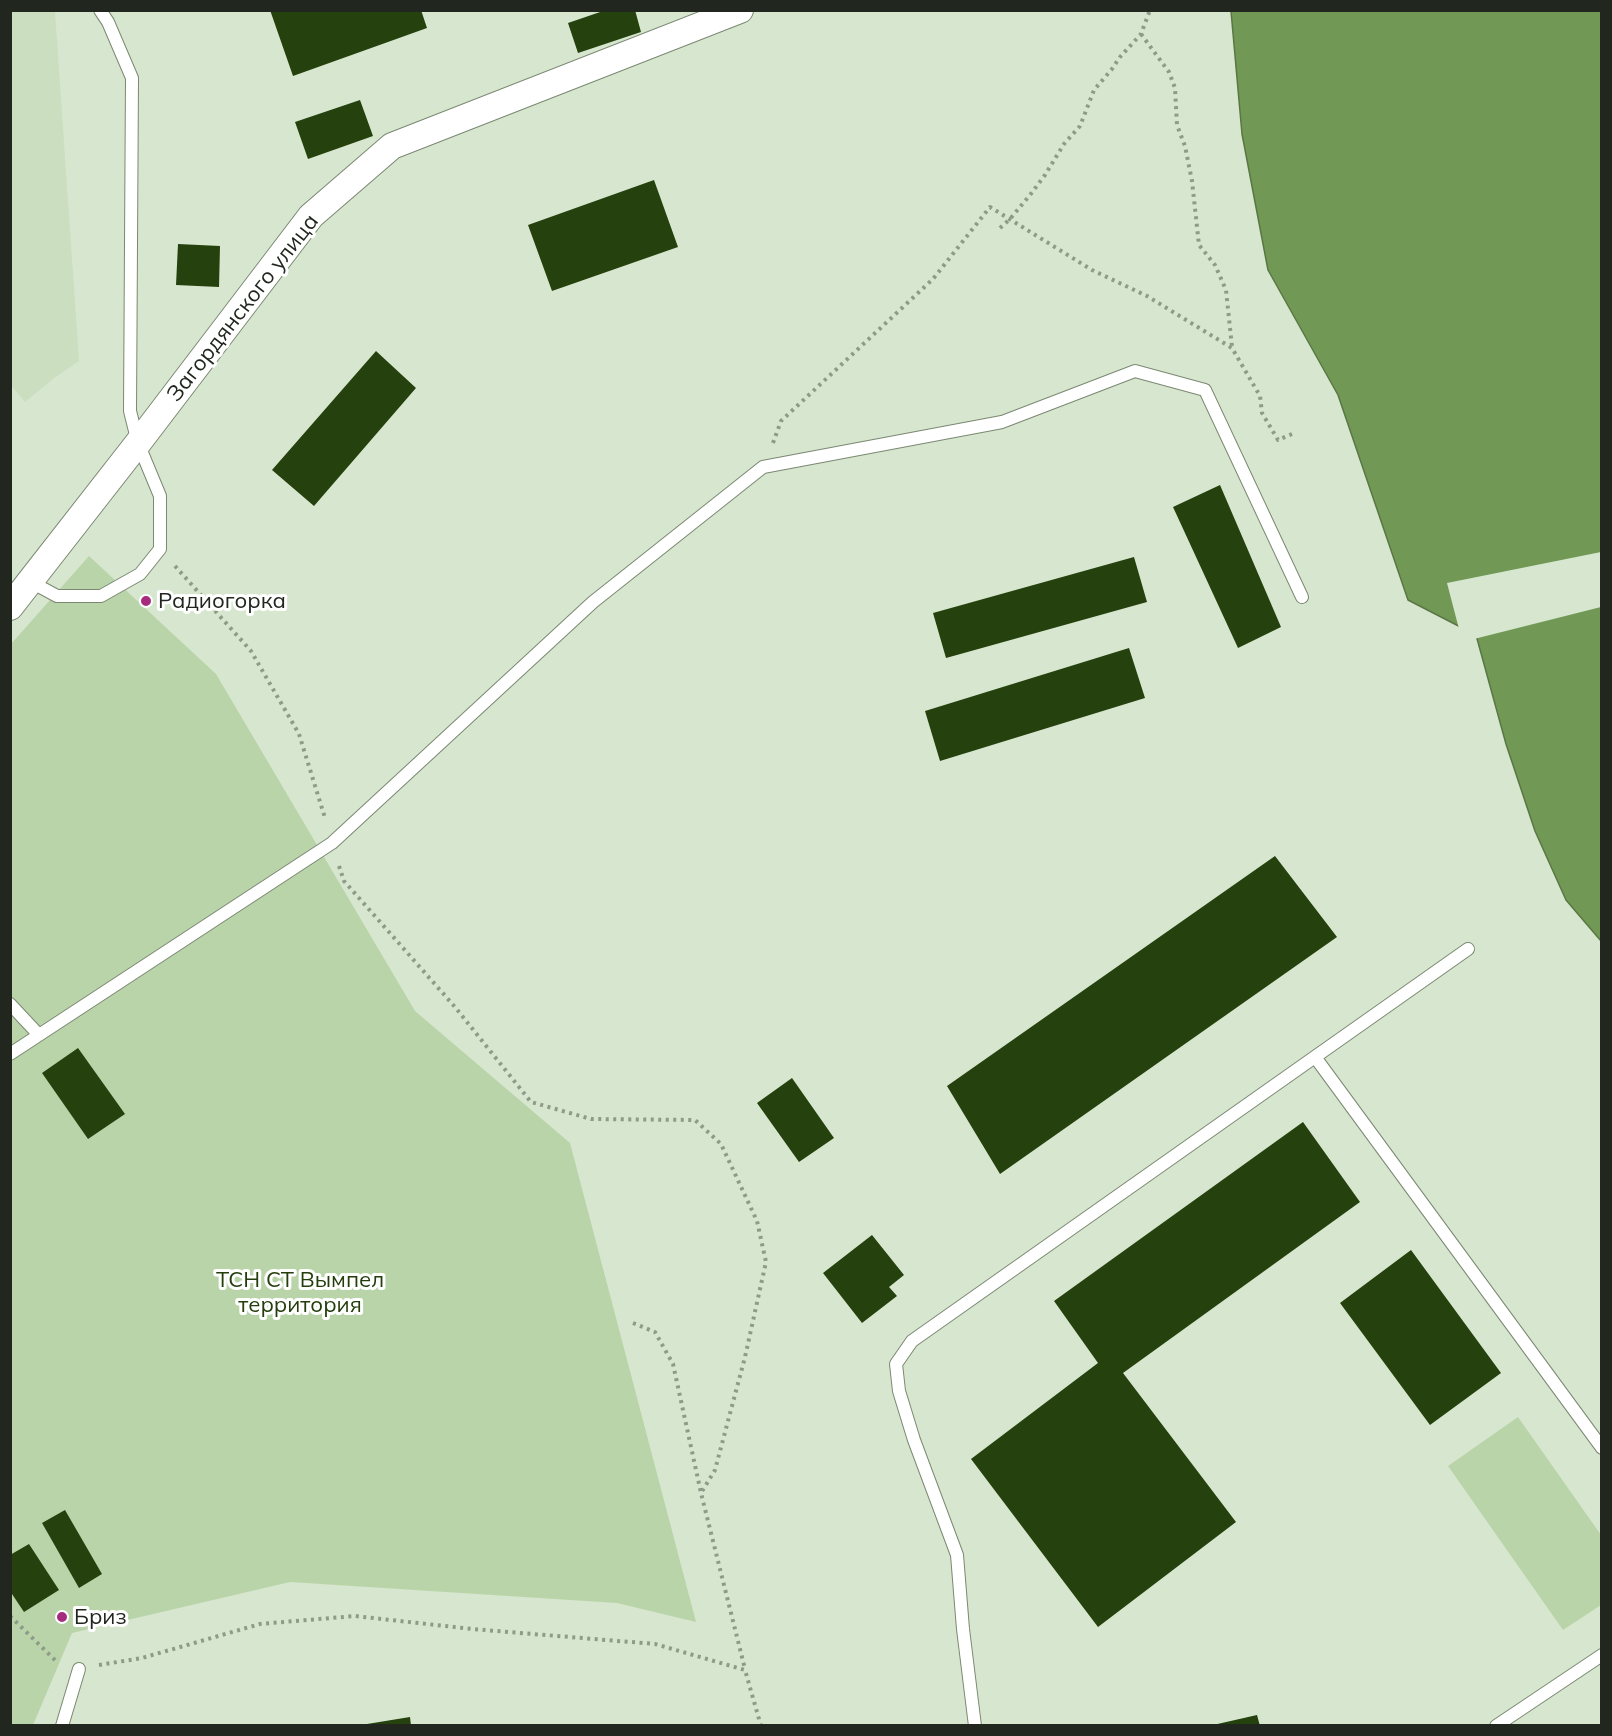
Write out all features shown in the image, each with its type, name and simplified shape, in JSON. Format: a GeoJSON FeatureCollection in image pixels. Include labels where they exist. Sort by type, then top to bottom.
{"type":"FeatureCollection","features":[{"type":"Feature","properties":{"kind":"street","name":"Загордянского улица"},"geometry":{"type":"LineString","coordinates":[[10,607],[311,216],[392,146],[740,10]]}},
{"type":"Feature","properties":{"kind":"lane"},"geometry":{"type":"LineString","coordinates":[[31,582],[57,596],[100,596],[140,574],[160,549],[160,496],[138,443],[130,411],[132,78],[108,22],[100,10]]}},
{"type":"Feature","properties":{"kind":"lane"},"geometry":{"type":"LineString","coordinates":[[10,1053],[332,843],[593,602],[763,467],[1002,422],[1135,371],[1205,390],[1302,597]]}},
{"type":"Feature","properties":{"kind":"lane"},"geometry":{"type":"LineString","coordinates":[[975,1725],[963,1629],[957,1555],[914,1440],[899,1391],[896,1364],[912,1341],[1468,949]]}},
{"type":"Feature","properties":{"kind":"lane"},"geometry":{"type":"LineString","coordinates":[[10,1004],[39,1035]]}},
{"type":"Feature","properties":{"kind":"lane"},"geometry":{"type":"LineString","coordinates":[[1315,1057],[1602,1448]]}},
{"type":"Feature","properties":{"kind":"lane"},"geometry":{"type":"LineString","coordinates":[[1496,1725],[1602,1655]]}},
{"type":"Feature","properties":{"kind":"lane"},"geometry":{"type":"LineString","coordinates":[[62,1725],[79,1669]]}},
{"type":"Feature","properties":{"kind":"path"},"geometry":{"type":"LineString","coordinates":[[1000,228],[1045,175],[1064,144],[1080,126],[1094,90],[1141,34],[1150,10]]}},
{"type":"Feature","properties":{"kind":"path"},"geometry":{"type":"LineString","coordinates":[[1141,34],[1169,72],[1175,88],[1177,125],[1185,146],[1192,181],[1199,245],[1215,265],[1226,290],[1232,348],[1260,396],[1262,413],[1278,440],[1292,434]]}},
{"type":"Feature","properties":{"kind":"path"},"geometry":{"type":"LineString","coordinates":[[763,467],[781,421],[933,279],[990,207],[1092,270],[1147,296],[1232,348]]}},
{"type":"Feature","properties":{"kind":"path"},"geometry":{"type":"LineString","coordinates":[[160,549],[251,651],[299,734],[344,881],[454,1007],[531,1102],[591,1119],[695,1120],[721,1144],[757,1221],[766,1262],[745,1357],[715,1470],[701,1493]]}},
{"type":"Feature","properties":{"kind":"path"},"geometry":{"type":"LineString","coordinates":[[633,1323],[655,1332],[673,1364],[701,1493],[761,1725]]}},
{"type":"Feature","properties":{"kind":"path"},"geometry":{"type":"LineString","coordinates":[[10,1616],[59,1664],[79,1669],[142,1658],[260,1624],[355,1616],[472,1629],[655,1644],[745,1670]]}},
{"type":"Feature","properties":{"kind":"shaded area"},"geometry":{"type":"Polygon","coordinates":[[[11,11],[54,11],[79,361],[25,402],[10,384],[11,11]]]}},
{"type":"Feature","properties":{"kind":"shaded area"},"geometry":{"type":"Polygon","coordinates":[[[1231,11],[1601,11],[1601,941],[1566,900],[1535,831],[1506,744],[1476,635],[1408,600],[1338,395],[1268,270],[1242,134],[1231,11]]]}},
{"type":"Feature","properties":{"kind":"green space","name":"ТСН СТ Вымпел территория"},"geometry":{"type":"Polygon","coordinates":[[[89,556],[216,674],[415,1011],[570,1143],[696,1622],[617,1603],[290,1582],[72,1633],[33,1725],[11,1726],[11,644],[89,556]]]}},
{"type":"Feature","properties":{"kind":"green space"},"geometry":{"type":"Polygon","coordinates":[[[1518,1417],[1601,1535],[1601,1605],[1563,1630],[1448,1466],[1518,1417]]]}},
{"type":"Feature","properties":{"kind":"pier"},"geometry":{"type":"Polygon","coordinates":[[[1601,552],[1601,607],[1474,639],[1459,629],[1447,583],[1601,552]]]}},
{"type":"Feature","properties":{"kind":"building"},"geometry":{"type":"Polygon","coordinates":[[[270,10],[421,10],[427,28],[293,76],[270,10]]]}},
{"type":"Feature","properties":{"kind":"building"},"geometry":{"type":"Polygon","coordinates":[[[606,10],[635,10],[641,32],[578,53],[568,23],[606,10]]]}},
{"type":"Feature","properties":{"kind":"building"},"geometry":{"type":"Polygon","coordinates":[[[360,100],[373,136],[308,159],[295,122],[360,100]]]}},
{"type":"Feature","properties":{"kind":"building"},"geometry":{"type":"Polygon","coordinates":[[[654,180],[678,247],[552,291],[528,225],[654,180]]]}},
{"type":"Feature","properties":{"kind":"building"},"geometry":{"type":"Polygon","coordinates":[[[178,244],[220,246],[219,287],[176,285],[178,244]]]}},
{"type":"Feature","properties":{"kind":"building"},"geometry":{"type":"Polygon","coordinates":[[[376,351],[416,388],[314,506],[272,470],[376,351]]]}},
{"type":"Feature","properties":{"kind":"building"},"geometry":{"type":"Polygon","coordinates":[[[1220,485],[1281,627],[1238,648],[1173,507],[1220,485]]]}},
{"type":"Feature","properties":{"kind":"building"},"geometry":{"type":"Polygon","coordinates":[[[1134,557],[1147,602],[946,658],[933,613],[1134,557]]]}},
{"type":"Feature","properties":{"kind":"building"},"geometry":{"type":"Polygon","coordinates":[[[1129,648],[1145,698],[940,761],[925,711],[1129,648]]]}},
{"type":"Feature","properties":{"kind":"building"},"geometry":{"type":"Polygon","coordinates":[[[1275,856],[1337,937],[1000,1174],[947,1086],[1275,856]]]}},
{"type":"Feature","properties":{"kind":"building"},"geometry":{"type":"Polygon","coordinates":[[[78,1048],[125,1114],[88,1139],[42,1073],[78,1048]]]}},
{"type":"Feature","properties":{"kind":"building"},"geometry":{"type":"Polygon","coordinates":[[[792,1078],[834,1138],[799,1162],[757,1103],[792,1078]]]}},
{"type":"Feature","properties":{"kind":"building"},"geometry":{"type":"Polygon","coordinates":[[[1303,1122],[1360,1202],[1123,1373],[1236,1522],[1098,1627],[971,1459],[1098,1363],[1054,1301],[1303,1122]]]}},
{"type":"Feature","properties":{"kind":"building"},"geometry":{"type":"Polygon","coordinates":[[[872,1235],[904,1275],[889,1287],[897,1296],[862,1323],[823,1273],[872,1235]]]}},
{"type":"Feature","properties":{"kind":"building"},"geometry":{"type":"Polygon","coordinates":[[[1411,1250],[1501,1373],[1430,1425],[1340,1303],[1411,1250]]]}},
{"type":"Feature","properties":{"kind":"building"},"geometry":{"type":"Polygon","coordinates":[[[65,1510],[102,1574],[79,1588],[42,1523],[65,1510]]]}},
{"type":"Feature","properties":{"kind":"building"},"geometry":{"type":"Polygon","coordinates":[[[29,1544],[59,1590],[24,1612],[10,1591],[10,1555],[29,1544]]]}},
{"type":"Feature","properties":{"kind":"building"},"geometry":{"type":"Polygon","coordinates":[[[1257,1715],[1260,1726],[1213,1726],[1213,1725],[1257,1715]]]}},
{"type":"Feature","properties":{"kind":"building"},"geometry":{"type":"Polygon","coordinates":[[[410,1717],[411,1726],[367,1726],[367,1724],[410,1717]]]}},
{"type":"Feature","properties":{"kind":"place","name":"Радиогорка"},"geometry":{"type":"Point","coordinates":[146,601]}},
{"type":"Feature","properties":{"kind":"place","name":"Бриз"},"geometry":{"type":"Point","coordinates":[62,1617]}}]}
